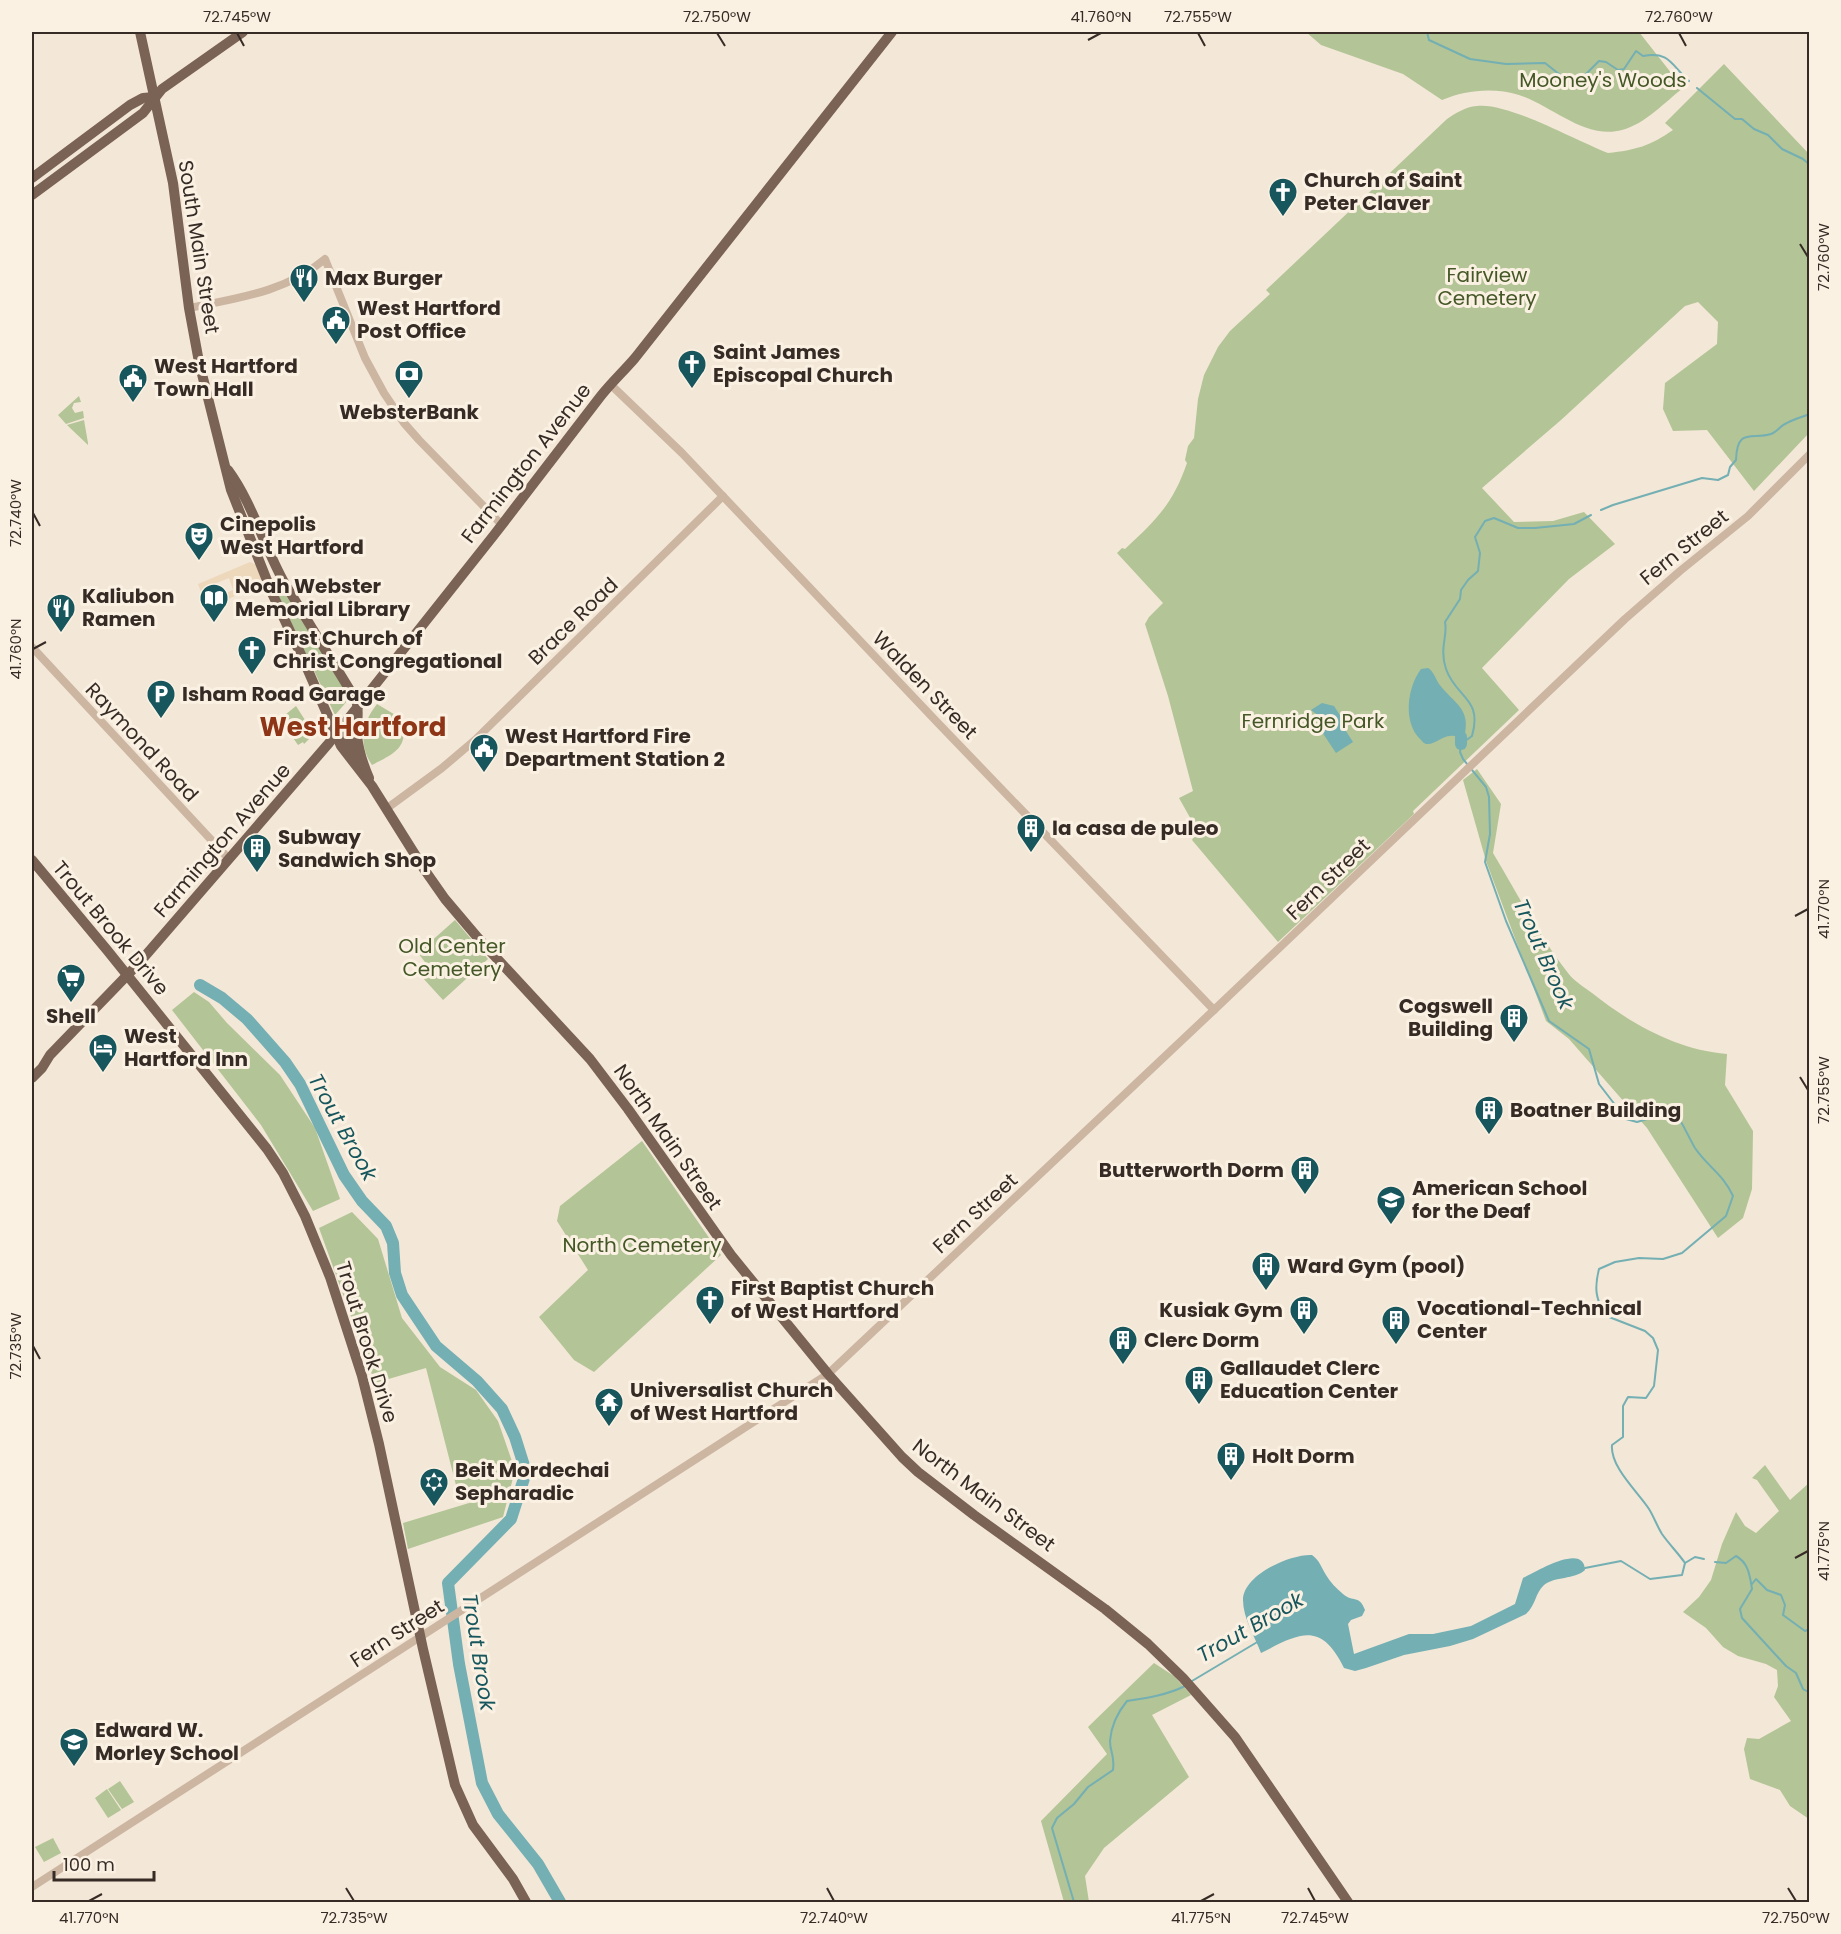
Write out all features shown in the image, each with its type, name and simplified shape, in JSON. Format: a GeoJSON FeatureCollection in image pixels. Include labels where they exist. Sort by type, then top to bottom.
{"type":"FeatureCollection","features":[{"type":"Feature","properties":{"kind":"main road","name":"South Main Street"},"geometry":{"type":"LineString","coordinates":[[140,32],[173,183],[189,308],[202,377],[231,490],[272,593],[335,735]]}},
{"type":"Feature","properties":{"kind":"main road"},"geometry":{"type":"LineString","coordinates":[[32,195],[143,112],[167,85],[243,32]]}},
{"type":"Feature","properties":{"kind":"main road","name":"Farmington Avenue"},"geometry":{"type":"LineString","coordinates":[[610,384],[610,376],[646,335],[885,32]]}},
{"type":"Feature","properties":{"kind":"main road","name":"Farmington Avenue"},"geometry":{"type":"LineString","coordinates":[[32,1069],[50,1055],[127,975],[335,735],[502,525],[610,384],[616,381],[635,358],[892,32]]}},
{"type":"Feature","properties":{"kind":"main road"},"geometry":{"type":"LineString","coordinates":[[32,178],[130,105],[143,98],[154,97]]}},
{"type":"Feature","properties":{"kind":"main road"},"geometry":{"type":"LineString","coordinates":[[58,158],[66,169]]}},
{"type":"Feature","properties":{"kind":"main road","name":"South Main Street"},"geometry":{"type":"LineString","coordinates":[[226,468],[239,484],[280,577],[358,706]]}},
{"type":"Feature","properties":{"kind":"main road","name":"North Main Street"},"geometry":{"type":"LineString","coordinates":[[358,706],[357,737],[361,758],[372,786]]}},
{"type":"Feature","properties":{"kind":"main road","name":"North Main Street"},"geometry":{"type":"LineString","coordinates":[[335,735],[353,764],[372,786],[449,904],[590,1059],[731,1255],[828,1374],[918,1472],[1106,1609],[1148,1644],[1200,1695],[1254,1763],[1348,1902]]}},
{"type":"Feature","properties":{"kind":"main road","name":"Trout Brook Drive"},"geometry":{"type":"LineString","coordinates":[[32,860],[267,1149],[283,1173],[305,1216],[330,1277],[362,1376],[451,1772],[459,1798],[473,1825],[513,1879],[526,1902]]}},
{"type":"Feature","properties":{"kind":"main road","name":"Farmington Avenue"},"geometry":{"type":"LineString","coordinates":[[32,1078],[50,1055]]}},
{"type":"Feature","properties":{"kind":"street"},"geometry":{"type":"LineString","coordinates":[[189,308],[274,290],[307,274],[325,259],[365,358],[384,393],[415,435],[502,525]]}},
{"type":"Feature","properties":{"kind":"street","name":"Walden Street"},"geometry":{"type":"LineString","coordinates":[[610,384],[681,451],[956,743],[1214,1010]]}},
{"type":"Feature","properties":{"kind":"street","name":"Fern Street"},"geometry":{"type":"LineString","coordinates":[[32,1887],[828,1374],[1648,597],[1756,509],[1809,454]]}},
{"type":"Feature","properties":{"kind":"street","name":"Brace Road"},"geometry":{"type":"LineString","coordinates":[[386,809],[475,740],[723,496]]}},
{"type":"Feature","properties":{"kind":"street","name":"Raymond Road"},"geometry":{"type":"LineString","coordinates":[[32,647],[229,858]]}},
{"type":"Feature","properties":{"kind":"green space","name":"Mooney's Woods"},"geometry":{"type":"Polygon","coordinates":[[[1306,32],[1639,32],[1683,88],[1639,123],[1622,130],[1608,132],[1582,126],[1531,100],[1500,91],[1460,94],[1442,100],[1403,74],[1321,45],[1306,32]]]}},
{"type":"Feature","properties":{"kind":"green space"},"geometry":{"type":"Polygon","coordinates":[[[1724,64],[1809,154],[1809,433],[1754,491],[1707,430],[1673,431],[1663,409],[1665,383],[1717,344],[1718,322],[1698,302],[1685,306],[1561,420],[1482,488],[1514,522],[1553,521],[1584,512],[1615,544],[1569,579],[1482,668],[1519,710],[1413,811],[1414,814],[1278,942],[1192,840],[1197,830],[1179,798],[1193,791],[1168,696],[1145,624],[1163,603],[1117,553],[1122,548],[1125,549],[1155,520],[1176,490],[1187,463],[1185,460],[1188,446],[1194,438],[1198,399],[1204,375],[1218,347],[1230,331],[1270,294],[1266,290],[1447,119],[1457,113],[1477,106],[1490,106],[1524,116],[1608,153],[1627,150],[1650,144],[1673,130],[1665,123],[1724,64]]]}},
{"type":"Feature","properties":{"kind":"green space"},"geometry":{"type":"Polygon","coordinates":[[[79,396],[81,402],[74,403],[72,408],[75,413],[83,411],[84,418],[66,424],[58,415],[79,396]]]}},
{"type":"Feature","properties":{"kind":"green space"},"geometry":{"type":"Polygon","coordinates":[[[84,420],[88,443],[88,445],[67,425],[84,420]]]}},
{"type":"Feature","properties":{"kind":"green space"},"geometry":{"type":"Polygon","coordinates":[[[282,589],[346,690],[349,699],[335,715],[280,599],[278,593],[282,589]]]}},
{"type":"Feature","properties":{"kind":"green space"},"geometry":{"type":"Polygon","coordinates":[[[377,704],[402,719],[404,737],[393,753],[372,765],[363,741],[365,726],[377,704]]]}},
{"type":"Feature","properties":{"kind":"green space"},"geometry":{"type":"Polygon","coordinates":[[[296,706],[314,734],[304,744],[303,742],[298,745],[280,719],[296,706]]]}},
{"type":"Feature","properties":{"kind":"green space"},"geometry":{"type":"Polygon","coordinates":[[[1477,769],[1501,804],[1493,853],[1538,929],[1570,976],[1623,1015],[1655,1034],[1708,1052],[1727,1054],[1725,1085],[1753,1131],[1752,1189],[1743,1218],[1718,1238],[1647,1128],[1569,1039],[1546,1021],[1486,861],[1463,780],[1477,769]]]}},
{"type":"Feature","properties":{"kind":"green space","name":"Old Center Cemetery"},"geometry":{"type":"Polygon","coordinates":[[[455,920],[488,959],[443,1000],[422,977],[428,966],[418,953],[455,920]]]}},
{"type":"Feature","properties":{"kind":"green space"},"geometry":{"type":"Polygon","coordinates":[[[194,992],[209,1002],[280,1075],[315,1128],[340,1199],[313,1211],[261,1125],[172,1010],[194,992]]]}},
{"type":"Feature","properties":{"kind":"green space","name":"North Cemetery"},"geometry":{"type":"Polygon","coordinates":[[[642,1141],[721,1255],[594,1372],[574,1360],[539,1317],[588,1270],[557,1221],[560,1206],[642,1141]]]}},
{"type":"Feature","properties":{"kind":"green space"},"geometry":{"type":"Polygon","coordinates":[[[352,1212],[378,1239],[402,1318],[440,1367],[476,1390],[498,1421],[515,1470],[503,1517],[408,1549],[403,1523],[479,1500],[478,1487],[458,1493],[426,1368],[375,1383],[319,1228],[352,1212]]]}},
{"type":"Feature","properties":{"kind":"green space"},"geometry":{"type":"Polygon","coordinates":[[[1765,1465],[1790,1500],[1809,1483],[1809,1819],[1790,1806],[1780,1790],[1750,1779],[1744,1749],[1747,1738],[1759,1739],[1791,1721],[1774,1697],[1778,1686],[1777,1670],[1766,1664],[1738,1656],[1723,1647],[1706,1628],[1683,1612],[1699,1597],[1711,1580],[1722,1544],[1736,1512],[1745,1526],[1756,1533],[1779,1511],[1757,1480],[1752,1478],[1765,1465]]]}},
{"type":"Feature","properties":{"kind":"green space"},"geometry":{"type":"Polygon","coordinates":[[[1154,1663],[1174,1676],[1191,1695],[1152,1715],[1189,1777],[1104,1848],[1085,1876],[1089,1902],[1064,1902],[1041,1821],[1107,1754],[1088,1727],[1154,1663]]]}},
{"type":"Feature","properties":{"kind":"green space"},"geometry":{"type":"Polygon","coordinates":[[[120,1781],[134,1802],[122,1809],[108,1789],[120,1781]]]}},
{"type":"Feature","properties":{"kind":"green space"},"geometry":{"type":"Polygon","coordinates":[[[107,1789],[121,1810],[108,1818],[95,1798],[107,1789]]]}},
{"type":"Feature","properties":{"kind":"green space"},"geometry":{"type":"Polygon","coordinates":[[[53,1838],[61,1853],[44,1862],[35,1847],[53,1838]]]}},
{"type":"Feature","properties":{"kind":"shaded area"},"geometry":{"type":"Polygon","coordinates":[[[250,562],[257,565],[262,578],[260,585],[226,600],[224,594],[233,590],[229,578],[201,592],[198,584],[250,562]]]}},
{"type":"Feature","properties":{"kind":"water"},"geometry":{"type":"Polygon","coordinates":[[[1428,668],[1464,713],[1466,728],[1464,738],[1447,736],[1427,744],[1415,732],[1409,714],[1410,695],[1421,669],[1428,668]]]}},
{"type":"Feature","properties":{"kind":"water"},"geometry":{"type":"Polygon","coordinates":[[[1322,703],[1334,706],[1343,720],[1340,722],[1353,742],[1336,753],[1318,726],[1323,719],[1311,710],[1322,703]]]}},
{"type":"Feature","properties":{"kind":"water"},"geometry":{"type":"Polygon","coordinates":[[[1312,1555],[1336,1587],[1347,1597],[1358,1600],[1363,1605],[1365,1610],[1362,1616],[1351,1620],[1348,1624],[1354,1654],[1409,1634],[1433,1634],[1471,1626],[1515,1604],[1523,1578],[1558,1561],[1577,1559],[1583,1562],[1585,1570],[1576,1575],[1548,1582],[1541,1588],[1526,1614],[1473,1639],[1404,1655],[1355,1671],[1344,1668],[1327,1643],[1318,1637],[1308,1635],[1287,1640],[1261,1653],[1247,1620],[1243,1600],[1245,1591],[1251,1582],[1280,1562],[1312,1555]]]}},
{"type":"Feature","properties":{"kind":"waterway","name":"Trout Brook"},"geometry":{"type":"LineString","coordinates":[[1427,32],[1429,40],[1470,59],[1506,64],[1545,63],[1564,78],[1574,80],[1583,77],[1599,61],[1606,62],[1618,70],[1624,69],[1636,51],[1643,56],[1665,57],[1689,81]]}},
{"type":"Feature","properties":{"kind":"waterway","name":"Trout Brook"},"geometry":{"type":"LineString","coordinates":[[1697,88],[1735,119],[1742,119],[1754,129],[1768,135],[1782,149],[1810,165]]}},
{"type":"Feature","properties":{"kind":"waterway","name":"Trout Brook"},"geometry":{"type":"LineString","coordinates":[[1601,510],[1702,478],[1718,480],[1728,475],[1730,467],[1736,460],[1739,443],[1743,439],[1771,434],[1785,424],[1810,414]]}},
{"type":"Feature","properties":{"kind":"waterway","name":"Trout Brook"},"geometry":{"type":"LineString","coordinates":[[1585,1568],[1621,1561],[1650,1579],[1682,1575],[1685,1563],[1662,1534],[1649,1509],[1615,1462],[1612,1445],[1623,1437],[1623,1406],[1628,1397],[1646,1398],[1654,1386],[1658,1350],[1653,1338],[1645,1331],[1604,1315],[1597,1293],[1599,1269],[1615,1262],[1639,1258],[1663,1259],[1682,1253],[1726,1216],[1733,1196],[1725,1182],[1695,1148],[1674,1111],[1637,1122],[1626,1119],[1599,1084],[1589,1049],[1549,1021],[1506,921],[1485,862],[1490,834],[1489,797],[1486,787],[1460,752],[1461,744],[1472,736],[1474,714],[1467,699],[1450,679],[1444,662],[1443,649],[1445,622],[1460,599],[1461,590],[1478,571],[1480,553],[1475,537],[1485,521],[1494,518],[1518,528],[1535,528],[1574,524],[1591,515]]}},
{"type":"Feature","properties":{"kind":"waterway","name":"Trout Brook"},"geometry":{"type":"LineString","coordinates":[[1461,737],[1461,744]]}},
{"type":"Feature","properties":{"kind":"waterway","name":"Trout Brook"},"geometry":{"type":"LineString","coordinates":[[200,985],[222,998],[247,1019],[285,1062],[300,1084],[344,1175],[362,1201],[386,1226],[393,1243],[395,1273],[402,1295],[436,1346],[477,1381],[502,1409],[515,1437],[526,1472],[511,1519],[448,1583],[459,1664],[482,1783],[498,1814],[538,1864],[560,1902]]}},
{"type":"Feature","properties":{"kind":"waterway"},"geometry":{"type":"LineString","coordinates":[[1715,1562],[1726,1563],[1736,1556],[1744,1562],[1752,1589],[1740,1609],[1742,1618],[1786,1666],[1796,1673],[1803,1689],[1810,1693]]}},
{"type":"Feature","properties":{"kind":"waterway"},"geometry":{"type":"LineString","coordinates":[[1685,1563],[1695,1557],[1704,1559]]}},
{"type":"Feature","properties":{"kind":"waterway"},"geometry":{"type":"LineString","coordinates":[[1752,1584],[1756,1579],[1767,1590],[1781,1595],[1785,1605],[1783,1615],[1805,1631],[1810,1629]]}},
{"type":"Feature","properties":{"kind":"waterway","name":"Trout Brook"},"geometry":{"type":"LineString","coordinates":[[1192,1681],[1259,1641]]}},
{"type":"Feature","properties":{"kind":"waterway","name":"Trout Brook"},"geometry":{"type":"LineString","coordinates":[[1074,1902],[1052,1828],[1057,1818],[1074,1804],[1088,1787],[1113,1770],[1110,1745],[1112,1730],[1127,1701],[1164,1694],[1185,1686]]}},
{"type":"Feature","properties":{"kind":"place","name":"Church of Saint Peter Claver"},"geometry":{"type":"Point","coordinates":[1283,218]}},
{"type":"Feature","properties":{"kind":"place","name":"Max Burger"},"geometry":{"type":"Point","coordinates":[304,304]}},
{"type":"Feature","properties":{"kind":"place","name":"West Hartford Post Office"},"geometry":{"type":"Point","coordinates":[336,346]}},
{"type":"Feature","properties":{"kind":"place","name":"Saint James Episcopal Church"},"geometry":{"type":"Point","coordinates":[692,390]}},
{"type":"Feature","properties":{"kind":"place","name":"WebsterBank"},"geometry":{"type":"Point","coordinates":[409,400]}},
{"type":"Feature","properties":{"kind":"place","name":"West Hartford Town Hall"},"geometry":{"type":"Point","coordinates":[133,404]}},
{"type":"Feature","properties":{"kind":"place","name":"Cinepolis West Hartford"},"geometry":{"type":"Point","coordinates":[199,562]}},
{"type":"Feature","properties":{"kind":"place","name":"Noah Webster Memorial Library"},"geometry":{"type":"Point","coordinates":[214,624]}},
{"type":"Feature","properties":{"kind":"place","name":"Kaliubon Ramen"},"geometry":{"type":"Point","coordinates":[61,634]}},
{"type":"Feature","properties":{"kind":"place","name":"First Church of Christ Congregational"},"geometry":{"type":"Point","coordinates":[252,676]}},
{"type":"Feature","properties":{"kind":"place","name":"Isham Road Garage"},"geometry":{"type":"Point","coordinates":[161,720]}},
{"type":"Feature","properties":{"kind":"place","name":"West Hartford Fire Department Station 2"},"geometry":{"type":"Point","coordinates":[484,774]}},
{"type":"Feature","properties":{"kind":"place","name":"la casa de puleo"},"geometry":{"type":"Point","coordinates":[1031,854]}},
{"type":"Feature","properties":{"kind":"place","name":"Subway Sandwich Shop"},"geometry":{"type":"Point","coordinates":[257,874]}},
{"type":"Feature","properties":{"kind":"place","name":"Shell"},"geometry":{"type":"Point","coordinates":[71,1004]}},
{"type":"Feature","properties":{"kind":"place","name":"Cogswell Building"},"geometry":{"type":"Point","coordinates":[1514,1044]}},
{"type":"Feature","properties":{"kind":"place","name":"West Hartford Inn"},"geometry":{"type":"Point","coordinates":[103,1074]}},
{"type":"Feature","properties":{"kind":"place","name":"Boatner Building"},"geometry":{"type":"Point","coordinates":[1489,1136]}},
{"type":"Feature","properties":{"kind":"place","name":"Butterworth Dorm"},"geometry":{"type":"Point","coordinates":[1305,1196]}},
{"type":"Feature","properties":{"kind":"place","name":"American School for the Deaf"},"geometry":{"type":"Point","coordinates":[1391,1226]}},
{"type":"Feature","properties":{"kind":"place","name":"Ward Gym (pool)"},"geometry":{"type":"Point","coordinates":[1266,1292]}},
{"type":"Feature","properties":{"kind":"place","name":"First Baptist Church of West Hartford"},"geometry":{"type":"Point","coordinates":[710,1326]}},
{"type":"Feature","properties":{"kind":"place","name":"Kusiak Gym"},"geometry":{"type":"Point","coordinates":[1304,1336]}},
{"type":"Feature","properties":{"kind":"place","name":"Vocational-Technical Center"},"geometry":{"type":"Point","coordinates":[1396,1346]}},
{"type":"Feature","properties":{"kind":"place","name":"Clerc Dorm"},"geometry":{"type":"Point","coordinates":[1123,1366]}},
{"type":"Feature","properties":{"kind":"place","name":"Gallaudet Clerc Education Center"},"geometry":{"type":"Point","coordinates":[1199,1406]}},
{"type":"Feature","properties":{"kind":"place","name":"Universalist Church of West Hartford"},"geometry":{"type":"Point","coordinates":[609,1428]}},
{"type":"Feature","properties":{"kind":"place","name":"Holt Dorm"},"geometry":{"type":"Point","coordinates":[1231,1482]}},
{"type":"Feature","properties":{"kind":"place","name":"Beit Mordechai Sepharadic"},"geometry":{"type":"Point","coordinates":[434,1508]}},
{"type":"Feature","properties":{"kind":"place","name":"Edward W. Morley School"},"geometry":{"type":"Point","coordinates":[74,1768]}},
{"type":"Feature","properties":{"kind":"district","name":"West Hartford"},"geometry":{"type":"Point","coordinates":[353,727]}},
{"type":"Feature","properties":{"kind":"park label","name":"Fairview Cemetery"},"geometry":{"type":"Point","coordinates":[1487,286]}},
{"type":"Feature","properties":{"kind":"park label","name":"Fernridge Park"},"geometry":{"type":"Point","coordinates":[1313,721]}}]}
